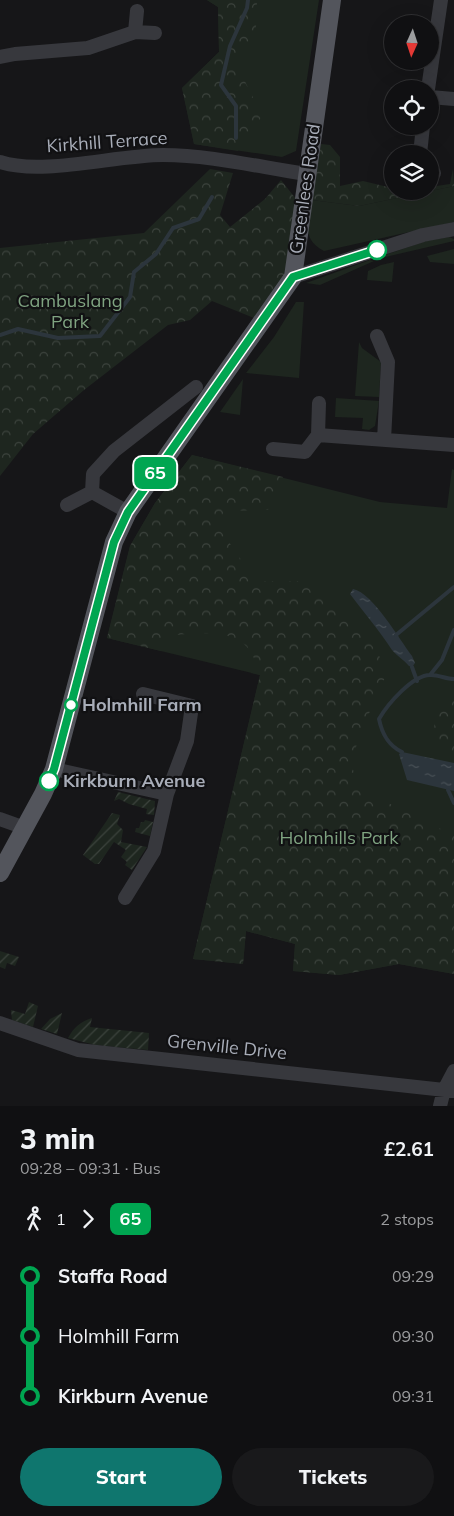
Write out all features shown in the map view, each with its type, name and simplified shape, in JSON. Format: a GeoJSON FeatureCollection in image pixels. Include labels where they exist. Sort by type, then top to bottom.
{"type":"FeatureCollection","features":[{"type":"Feature","properties":{"kind":"main road","name":"Greenlees Road"},"geometry":{"type":"LineString","coordinates":[[0,872],[25,828],[54,769],[114,542],[128,512],[293,277],[332,0]]}},
{"type":"Feature","properties":{"kind":"street"},"geometry":{"type":"LineString","coordinates":[[429,80],[441,0]]}},
{"type":"Feature","properties":{"kind":"street"},"geometry":{"type":"LineString","coordinates":[[135,32],[137,11]]}},
{"type":"Feature","properties":{"kind":"street"},"geometry":{"type":"LineString","coordinates":[[0,57],[88,48],[135,32],[155,33]]}},
{"type":"Feature","properties":{"kind":"street"},"geometry":{"type":"LineString","coordinates":[[439,97],[454,99]]}},
{"type":"Feature","properties":{"kind":"street","name":"Kirkhill Terrace"},"geometry":{"type":"LineString","coordinates":[[0,162],[10,165],[57,166],[164,155],[306,174]]}},
{"type":"Feature","properties":{"kind":"street"},"geometry":{"type":"LineString","coordinates":[[293,277],[423,235],[454,229]]}},
{"type":"Feature","properties":{"kind":"street"},"geometry":{"type":"LineString","coordinates":[[377,336],[388,362],[384,440]]}},
{"type":"Feature","properties":{"kind":"street"},"geometry":{"type":"LineString","coordinates":[[92,492],[93,474],[114,451],[196,387]]}},
{"type":"Feature","properties":{"kind":"street"},"geometry":{"type":"LineString","coordinates":[[273,449],[305,452],[318,435],[319,402]]}},
{"type":"Feature","properties":{"kind":"street"},"geometry":{"type":"LineString","coordinates":[[318,435],[454,445]]}},
{"type":"Feature","properties":{"kind":"street"},"geometry":{"type":"LineString","coordinates":[[92,492],[128,512]]}},
{"type":"Feature","properties":{"kind":"street"},"geometry":{"type":"LineString","coordinates":[[67,505],[92,492]]}},
{"type":"Feature","properties":{"kind":"street"},"geometry":{"type":"LineString","coordinates":[[125,898],[154,851],[167,794],[188,741],[192,706],[143,694]]}},
{"type":"Feature","properties":{"kind":"street"},"geometry":{"type":"LineString","coordinates":[[54,769],[167,794]]}},
{"type":"Feature","properties":{"kind":"street"},"geometry":{"type":"LineString","coordinates":[[0,819],[25,828]]}},
{"type":"Feature","properties":{"kind":"street","name":"Grenville Drive"},"geometry":{"type":"LineString","coordinates":[[0,1023],[78,1050],[449,1091]]}},
{"type":"Feature","properties":{"kind":"street"},"geometry":{"type":"LineString","coordinates":[[440,1106],[449,1091],[454,1071]]}},
{"type":"Feature","properties":{"kind":"green space"},"geometry":{"type":"Polygon","coordinates":[[[207,0],[319,0],[296,151],[282,157],[194,144],[182,88],[219,52],[218,7],[207,0]]]}},
{"type":"Feature","properties":{"kind":"green space"},"geometry":{"type":"Polygon","coordinates":[[[207,0],[257,0],[256,27],[237,65],[262,116],[238,151],[194,144],[182,88],[219,52],[218,7],[207,0]]]}},
{"type":"Feature","properties":{"kind":"green space"},"geometry":{"type":"Polygon","coordinates":[[[321,144],[330,145],[340,157],[340,186],[363,181],[384,186],[384,200],[388,200],[359,206],[312,200],[321,144]]]}},
{"type":"Feature","properties":{"kind":"green space","name":"Cambuslang Park"},"geometry":{"type":"Polygon","coordinates":[[[210,169],[233,173],[220,215],[230,227],[265,199],[281,180],[296,199],[286,273],[254,318],[212,301],[190,320],[168,325],[84,390],[33,434],[0,476],[0,248],[144,233],[210,169]]]}},
{"type":"Feature","properties":{"kind":"green space"},"geometry":{"type":"Polygon","coordinates":[[[453,169],[454,186],[439,189],[439,186],[450,184],[453,169]]]}},
{"type":"Feature","properties":{"kind":"green space"},"geometry":{"type":"Polygon","coordinates":[[[454,186],[454,222],[324,251],[312,241],[309,235],[308,223],[312,200],[359,206],[388,200],[439,200],[439,189],[454,186]]]}},
{"type":"Feature","properties":{"kind":"green space"},"geometry":{"type":"Polygon","coordinates":[[[449,237],[454,239],[454,241],[379,257],[426,241],[449,237]]]}},
{"type":"Feature","properties":{"kind":"green space"},"geometry":{"type":"Polygon","coordinates":[[[454,249],[454,264],[430,262],[427,256],[454,249]]]}},
{"type":"Feature","properties":{"kind":"green space"},"geometry":{"type":"Polygon","coordinates":[[[370,260],[374,261],[320,285],[306,283],[370,260]]]}},
{"type":"Feature","properties":{"kind":"green space"},"geometry":{"type":"Polygon","coordinates":[[[394,262],[392,282],[367,280],[368,271],[394,262]]]}},
{"type":"Feature","properties":{"kind":"green space"},"geometry":{"type":"Polygon","coordinates":[[[296,302],[304,302],[299,378],[246,373],[274,337],[296,302]]]}},
{"type":"Feature","properties":{"kind":"green space"},"geometry":{"type":"Polygon","coordinates":[[[359,342],[362,348],[381,362],[379,397],[355,396],[359,342]]]}},
{"type":"Feature","properties":{"kind":"green space"},"geometry":{"type":"Polygon","coordinates":[[[243,379],[240,415],[220,412],[243,379]]]}},
{"type":"Feature","properties":{"kind":"green space"},"geometry":{"type":"Polygon","coordinates":[[[336,398],[379,401],[375,426],[369,430],[362,429],[363,418],[335,417],[336,398]]]}},
{"type":"Feature","properties":{"kind":"green space","name":"Holmhills Park"},"geometry":{"type":"Polygon","coordinates":[[[192,455],[380,502],[447,508],[452,469],[454,470],[454,974],[399,964],[339,975],[293,971],[295,944],[246,931],[243,964],[193,959],[260,675],[107,638],[130,546],[155,503],[192,455]]]}},
{"type":"Feature","properties":{"kind":"green space","name":"Holmhills Park"},"geometry":{"type":"Polygon","coordinates":[[[192,455],[283,477],[268,510],[225,511],[217,524],[239,557],[260,581],[307,581],[321,588],[377,651],[387,673],[359,736],[351,766],[364,791],[447,832],[454,833],[454,974],[399,964],[339,975],[293,971],[295,944],[246,931],[243,964],[193,959],[260,675],[251,673],[255,661],[249,649],[240,641],[229,636],[203,633],[164,636],[161,651],[107,638],[130,546],[155,503],[192,455]]]}},
{"type":"Feature","properties":{"kind":"green space"},"geometry":{"type":"Polygon","coordinates":[[[454,701],[454,757],[432,738],[438,707],[454,701]]]}},
{"type":"Feature","properties":{"kind":"green space"},"geometry":{"type":"Polygon","coordinates":[[[118,792],[155,801],[154,815],[146,814],[147,809],[119,799],[114,801],[118,792]]]}},
{"type":"Feature","properties":{"kind":"green space"},"geometry":{"type":"Polygon","coordinates":[[[112,813],[120,815],[117,824],[123,830],[121,842],[147,847],[132,870],[125,865],[127,862],[121,857],[126,850],[114,842],[99,864],[95,864],[83,855],[112,813]]]}},
{"type":"Feature","properties":{"kind":"green space"},"geometry":{"type":"Polygon","coordinates":[[[145,820],[153,822],[150,836],[135,832],[141,822],[145,820]]]}},
{"type":"Feature","properties":{"kind":"green space"},"geometry":{"type":"Polygon","coordinates":[[[0,951],[19,957],[15,966],[7,963],[5,969],[0,967],[0,951]]]}},
{"type":"Feature","properties":{"kind":"green space"},"geometry":{"type":"Polygon","coordinates":[[[29,1002],[38,1006],[33,1027],[12,1020],[11,1010],[25,1014],[29,1002]]]}},
{"type":"Feature","properties":{"kind":"green space"},"geometry":{"type":"Polygon","coordinates":[[[62,1013],[57,1034],[41,1029],[50,1019],[62,1013]]]}},
{"type":"Feature","properties":{"kind":"green space"},"geometry":{"type":"Polygon","coordinates":[[[92,1018],[90,1027],[149,1033],[148,1050],[95,1045],[68,1038],[78,1025],[92,1018]]]}},
{"type":"Feature","properties":{"kind":"water"},"geometry":{"type":"Polygon","coordinates":[[[353,589],[361,592],[377,607],[412,656],[415,663],[412,667],[392,650],[350,594],[353,589]]]}},
{"type":"Feature","properties":{"kind":"water"},"geometry":{"type":"Polygon","coordinates":[[[402,752],[454,763],[454,791],[407,780],[399,754],[402,752]]]}},
{"type":"Feature","properties":{"kind":"waterway"},"geometry":{"type":"LineString","coordinates":[[236,138],[236,106],[221,85],[230,46],[247,8],[248,0]]}},
{"type":"Feature","properties":{"kind":"waterway"},"geometry":{"type":"LineString","coordinates":[[0,335],[18,329],[58,338],[100,336],[130,297],[134,272],[156,254],[173,228],[199,219],[212,197]]}},
{"type":"Feature","properties":{"kind":"waterway"},"geometry":{"type":"LineString","coordinates":[[396,635],[454,587]]}},
{"type":"Feature","properties":{"kind":"waterway"},"geometry":{"type":"LineString","coordinates":[[430,675],[442,660],[454,630]]}},
{"type":"Feature","properties":{"kind":"waterway"},"geometry":{"type":"LineString","coordinates":[[412,667],[417,681]]}},
{"type":"Feature","properties":{"kind":"waterway"},"geometry":{"type":"LineString","coordinates":[[402,752],[389,742],[382,730],[379,719],[383,713],[401,691],[416,679],[431,675],[454,679]]}},
{"type":"Feature","properties":{"kind":"waterway"},"geometry":{"type":"LineString","coordinates":[[448,790],[454,803]]}},
{"type":"Feature","properties":{"kind":"bus line","name":"65"},"geometry":{"type":"LineString","coordinates":[[49,781],[54,769],[114,542],[128,512],[293,277],[377,250]]}},
{"type":"Feature","properties":{"kind":"place","name":"Holmhill Farm"},"geometry":{"type":"Point","coordinates":[71,705]}},
{"type":"Feature","properties":{"kind":"place","name":"Kirkburn Avenue"},"geometry":{"type":"Point","coordinates":[49,781]}}]}
